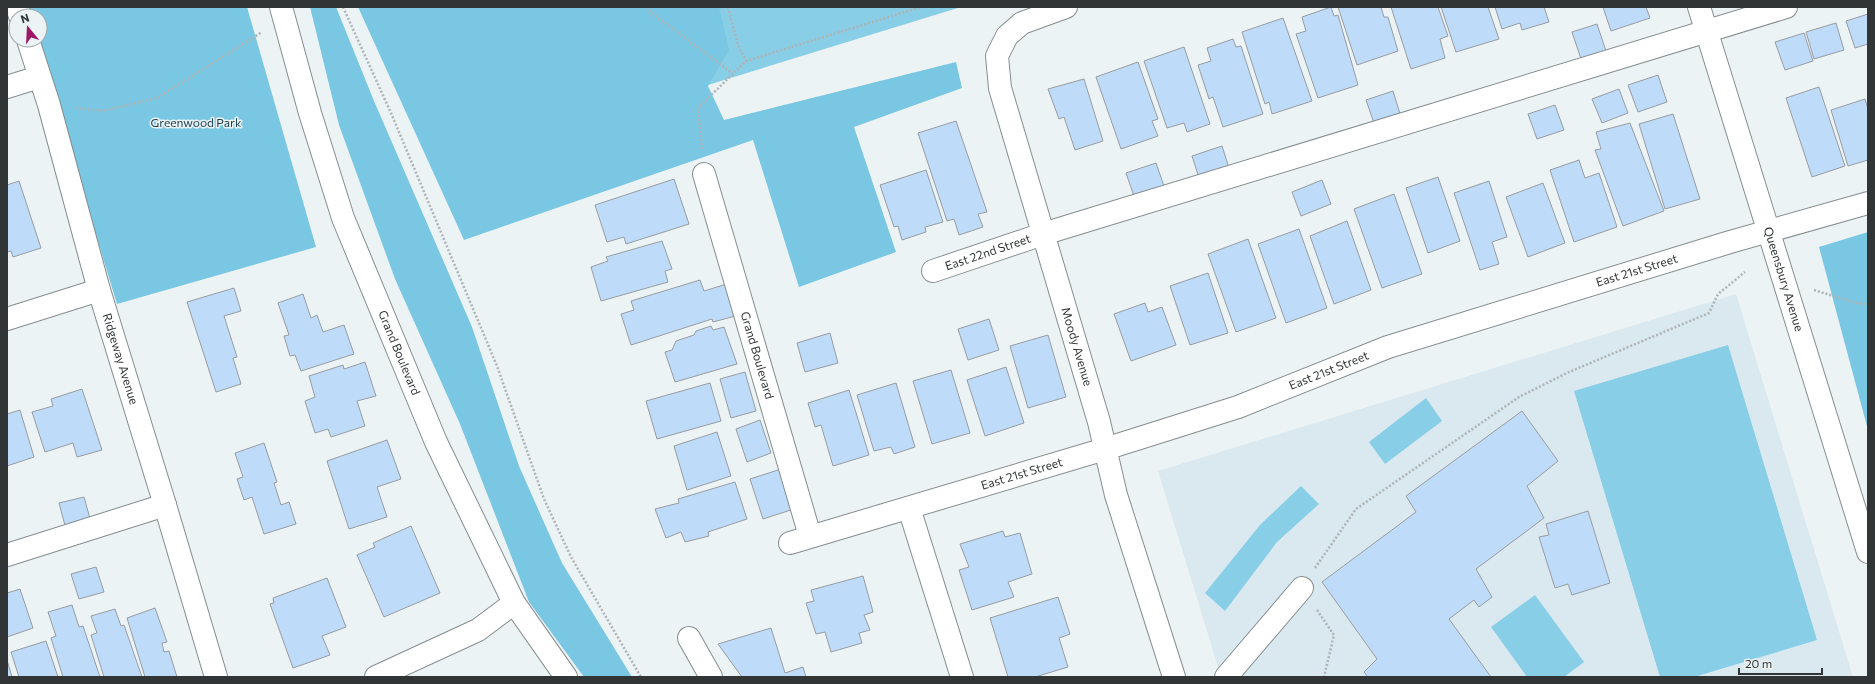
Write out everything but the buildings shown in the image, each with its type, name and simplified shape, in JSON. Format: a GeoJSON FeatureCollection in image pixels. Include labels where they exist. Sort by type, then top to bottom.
{"type":"FeatureCollection","features":[{"type":"Feature","properties":{"kind":"street","name":"Moody Avenue"},"geometry":{"type":"LineString","coordinates":[[1066,7],[1022,23],[1007,36],[997,56],[1000,88],[1099,422],[1116,495],[1174,677]]}},
{"type":"Feature","properties":{"kind":"street","name":"Queensbury Avenue"},"geometry":{"type":"LineString","coordinates":[[1699,7],[1785,280],[1868,552]]}},
{"type":"Feature","properties":{"kind":"street","name":"East 22nd Street"},"geometry":{"type":"LineString","coordinates":[[933,271],[1043,234],[1786,7]]}},
{"type":"Feature","properties":{"kind":"street","name":"Grand Boulevard"},"geometry":{"type":"LineString","coordinates":[[282,12],[310,113],[343,218],[436,442],[514,603],[566,677]]}},
{"type":"Feature","properties":{"kind":"street","name":"Ridgeway Avenue"},"geometry":{"type":"LineString","coordinates":[[31,48],[49,105],[99,290],[216,677]]}},
{"type":"Feature","properties":{"kind":"street"},"geometry":{"type":"LineString","coordinates":[[7,86],[40,76]]}},
{"type":"Feature","properties":{"kind":"street","name":"Grand Boulevard"},"geometry":{"type":"LineString","coordinates":[[704,174],[810,536]]}},
{"type":"Feature","properties":{"kind":"street","name":"East 21st Street"},"geometry":{"type":"LineString","coordinates":[[790,543],[1105,449],[1238,407],[1388,347],[1769,231],[1868,203]]}},
{"type":"Feature","properties":{"kind":"street"},"geometry":{"type":"LineString","coordinates":[[7,319],[99,290]]}},
{"type":"Feature","properties":{"kind":"street"},"geometry":{"type":"LineString","coordinates":[[7,555],[165,505]]}},
{"type":"Feature","properties":{"kind":"street"},"geometry":{"type":"LineString","coordinates":[[909,508],[962,677]]}},
{"type":"Feature","properties":{"kind":"street"},"geometry":{"type":"LineString","coordinates":[[1226,677],[1302,588]]}},
{"type":"Feature","properties":{"kind":"street"},"geometry":{"type":"LineString","coordinates":[[376,677],[478,630],[514,603]]}},
{"type":"Feature","properties":{"kind":"street"},"geometry":{"type":"LineString","coordinates":[[689,638],[711,677]]}},
{"type":"Feature","properties":{"kind":"path"},"geometry":{"type":"LineString","coordinates":[[342,7],[391,113],[497,366],[544,499],[571,557],[641,677]]}},
{"type":"Feature","properties":{"kind":"path"},"geometry":{"type":"LineString","coordinates":[[647,7],[649,11],[732,73]]}},
{"type":"Feature","properties":{"kind":"path"},"geometry":{"type":"LineString","coordinates":[[728,7],[738,45],[746,61]]}},
{"type":"Feature","properties":{"kind":"path"},"geometry":{"type":"LineString","coordinates":[[704,174],[698,108],[732,73],[746,61],[921,7]]}},
{"type":"Feature","properties":{"kind":"path"},"geometry":{"type":"LineString","coordinates":[[49,105],[103,111],[157,98],[282,12]]}},
{"type":"Feature","properties":{"kind":"path"},"geometry":{"type":"LineString","coordinates":[[1324,677],[1334,635],[1302,588],[1356,509],[1519,397],[1569,372],[1709,313],[1718,294],[1745,272]]}},
{"type":"Feature","properties":{"kind":"path"},"geometry":{"type":"LineString","coordinates":[[1785,280],[1856,303],[1868,304]]}},
{"type":"Feature","properties":{"kind":"shaded area"},"geometry":{"type":"Polygon","coordinates":[[[453,7],[961,7],[497,150],[453,7]]]}},
{"type":"Feature","properties":{"kind":"shaded area"},"geometry":{"type":"Polygon","coordinates":[[[1736,294],[1853,677],[1221,677],[1158,471],[1736,294]]]}},
{"type":"Feature","properties":{"kind":"shaded area"},"geometry":{"type":"Polygon","coordinates":[[[1728,345],[1817,640],[1694,677],[1660,677],[1574,391],[1728,345]]]}},
{"type":"Feature","properties":{"kind":"shaded area"},"geometry":{"type":"Polygon","coordinates":[[[1426,398],[1442,421],[1385,464],[1369,442],[1426,398]]]}},
{"type":"Feature","properties":{"kind":"shaded area"},"geometry":{"type":"Polygon","coordinates":[[[1301,486],[1319,504],[1277,542],[1225,611],[1205,593],[1260,525],[1301,486]]]}},
{"type":"Feature","properties":{"kind":"shaded area"},"geometry":{"type":"Polygon","coordinates":[[[1535,595],[1584,662],[1564,677],[1527,677],[1491,627],[1535,595]]]}},
{"type":"Feature","properties":{"kind":"green space","name":"Greenwood Park"},"geometry":{"type":"Polygon","coordinates":[[[247,7],[316,247],[117,304],[39,48],[48,48],[48,8],[25,8],[247,7]]]}},
{"type":"Feature","properties":{"kind":"green space"},"geometry":{"type":"Polygon","coordinates":[[[310,7],[336,7],[374,101],[472,327],[519,466],[562,563],[632,677],[584,677],[529,602],[460,424],[395,279],[339,125],[310,7]]]}},
{"type":"Feature","properties":{"kind":"green space"},"geometry":{"type":"Polygon","coordinates":[[[358,7],[719,7],[729,50],[708,86],[724,120],[956,62],[962,88],[854,127],[896,252],[799,287],[753,140],[464,240],[358,7]]]}},
{"type":"Feature","properties":{"kind":"green space"},"geometry":{"type":"Polygon","coordinates":[[[1868,232],[1868,430],[1819,247],[1868,232]]]}}]}
